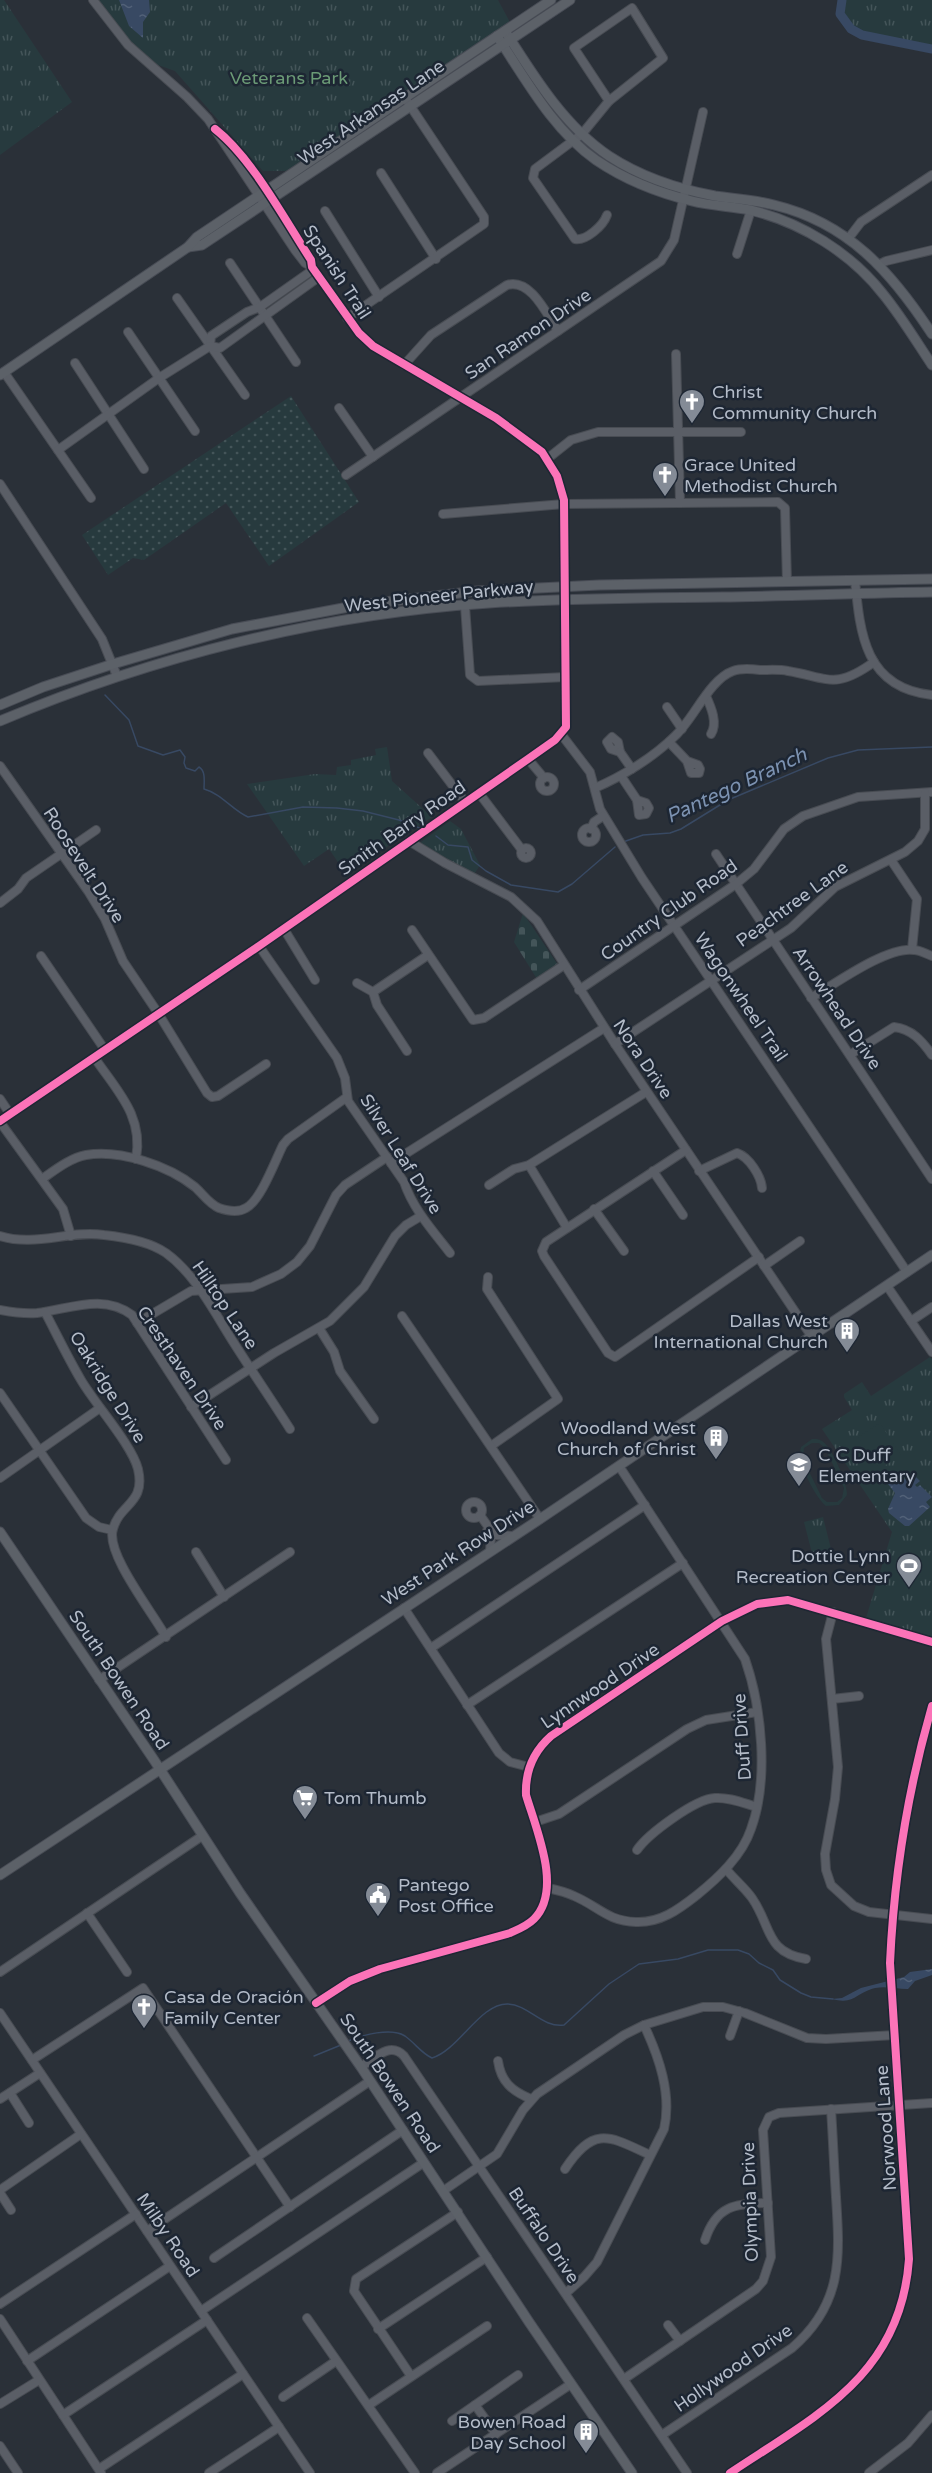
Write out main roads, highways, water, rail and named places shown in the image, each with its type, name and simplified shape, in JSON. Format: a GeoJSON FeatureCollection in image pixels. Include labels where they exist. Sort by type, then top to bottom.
{"type":"FeatureCollection","features":[{"type":"Feature","properties":{"kind":"main road","name":"West Arkansas Lane"},"geometry":{"type":"LineString","coordinates":[[188,247],[202,245],[267,201],[501,33],[551,0]]}},
{"type":"Feature","properties":{"kind":"main road","name":"West Arkansas Lane"},"geometry":{"type":"LineString","coordinates":[[2,373],[188,247],[197,237],[261,193],[570,0]]}},
{"type":"Feature","properties":{"kind":"main road"},"geometry":{"type":"LineString","coordinates":[[501,33],[556,120],[595,159],[620,174],[662,193],[775,205],[822,222],[880,264],[902,290],[932,334]]}},
{"type":"Feature","properties":{"kind":"main road"},"geometry":{"type":"LineString","coordinates":[[506,42],[582,134],[608,155],[685,194],[751,210],[797,227],[842,254],[884,294],[932,365]]}},
{"type":"Feature","properties":{"kind":"main road"},"geometry":{"type":"LineString","coordinates":[[842,254],[848,250],[865,251]]}},
{"type":"Feature","properties":{"kind":"main road","name":"West Pioneer Parkway"},"geometry":{"type":"LineString","coordinates":[[0,705],[43,687],[113,664],[246,625],[359,605],[477,591],[565,587],[932,579]]}},
{"type":"Feature","properties":{"kind":"main road","name":"West Pioneer Parkway"},"geometry":{"type":"LineString","coordinates":[[0,721],[117,676],[290,632],[386,615],[465,606],[565,600],[932,592]]}},
{"type":"Feature","properties":{"kind":"main road","name":"West Park Row Drive"},"geometry":{"type":"LineString","coordinates":[[0,1875],[540,1519],[932,1255]]}},
{"type":"Feature","properties":{"kind":"main road","name":"South Bowen Road"},"geometry":{"type":"LineString","coordinates":[[0,1532],[160,1769],[202,1836],[351,2052],[632,2473]]}},
{"type":"Feature","properties":{"kind":"water"},"geometry":{"type":"Polygon","coordinates":[[[119,0],[149,0],[150,12],[143,22],[143,38],[129,26],[119,0]]]}},
{"type":"Feature","properties":{"kind":"water"},"geometry":{"type":"Polygon","coordinates":[[[913,1474],[920,1481],[915,1485],[917,1487],[920,1485],[932,1497],[926,1502],[930,1507],[909,1526],[905,1526],[889,1513],[888,1509],[895,1493],[888,1484],[895,1475],[900,1482],[913,1474]]]}},
{"type":"Feature","properties":{"kind":"water"},"geometry":{"type":"Polygon","coordinates":[[[932,1969],[932,1975],[915,1981],[908,1989],[875,1988],[846,2001],[832,1999],[842,1998],[861,1988],[904,1977],[910,1972],[932,1969]]]}},
{"type":"Feature","properties":{"kind":"waterway"},"geometry":{"type":"LineString","coordinates":[[842,0],[840,14],[851,29],[862,35],[932,49]]}},
{"type":"Feature","properties":{"kind":"waterway","name":"Pantego Branch"},"geometry":{"type":"LineString","coordinates":[[105,695],[129,720],[138,746],[163,755],[180,750],[185,757],[186,768],[195,771],[199,767],[203,771],[204,789],[216,794],[248,817],[303,807],[337,808],[363,811],[399,820],[422,829]]}},
{"type":"Feature","properties":{"kind":"waterway","name":"Pantego Branch"},"geometry":{"type":"LineString","coordinates":[[623,842],[643,835],[670,833],[681,829],[728,800],[828,758],[858,750],[932,747]]}},
{"type":"Feature","properties":{"kind":"waterway","name":"Pantego Branch"},"geometry":{"type":"LineString","coordinates":[[436,836],[448,845],[468,847],[472,860],[511,885],[558,892],[572,884],[615,847]]}},
{"type":"Feature","properties":{"kind":"waterway"},"geometry":{"type":"LineString","coordinates":[[348,2041],[377,2033],[399,2033],[432,2058],[451,2046],[488,2011],[508,2004],[523,2008],[549,2023],[564,2025],[609,1984],[639,1964],[678,1959],[708,1950],[738,1950],[749,1954],[759,1963],[773,1970],[780,1980],[801,1993],[811,1997],[833,1999]]}},
{"type":"Feature","properties":{"kind":"waterway"},"geometry":{"type":"LineString","coordinates":[[314,2056],[341,2045]]}},
{"type":"Feature","properties":{"kind":"place","name":"Christ Community Church"},"geometry":{"type":"Point","coordinates":[692,425]}},
{"type":"Feature","properties":{"kind":"place","name":"Grace United Methodist Church"},"geometry":{"type":"Point","coordinates":[665,498]}},
{"type":"Feature","properties":{"kind":"place","name":"Dallas West International Church"},"geometry":{"type":"Point","coordinates":[847,1354]}},
{"type":"Feature","properties":{"kind":"place","name":"Woodland West Church of Christ"},"geometry":{"type":"Point","coordinates":[716,1461]}},
{"type":"Feature","properties":{"kind":"place","name":"C C Duff Elementary"},"geometry":{"type":"Point","coordinates":[799,1488]}},
{"type":"Feature","properties":{"kind":"place","name":"Dottie Lynn Recreation Center"},"geometry":{"type":"Point","coordinates":[909,1589]}},
{"type":"Feature","properties":{"kind":"place","name":"Tom Thumb"},"geometry":{"type":"Point","coordinates":[305,1821]}},
{"type":"Feature","properties":{"kind":"place","name":"Pantego Post Office"},"geometry":{"type":"Point","coordinates":[378,1918]}},
{"type":"Feature","properties":{"kind":"place","name":"Casa de Oración Family Center"},"geometry":{"type":"Point","coordinates":[144,2030]}},
{"type":"Feature","properties":{"kind":"place","name":"Bowen Road Day School"},"geometry":{"type":"Point","coordinates":[586,2455]}},
{"type":"Feature","properties":{"kind":"park label","name":"Veterans Park"},"geometry":{"type":"Point","coordinates":[289,78]}}]}
